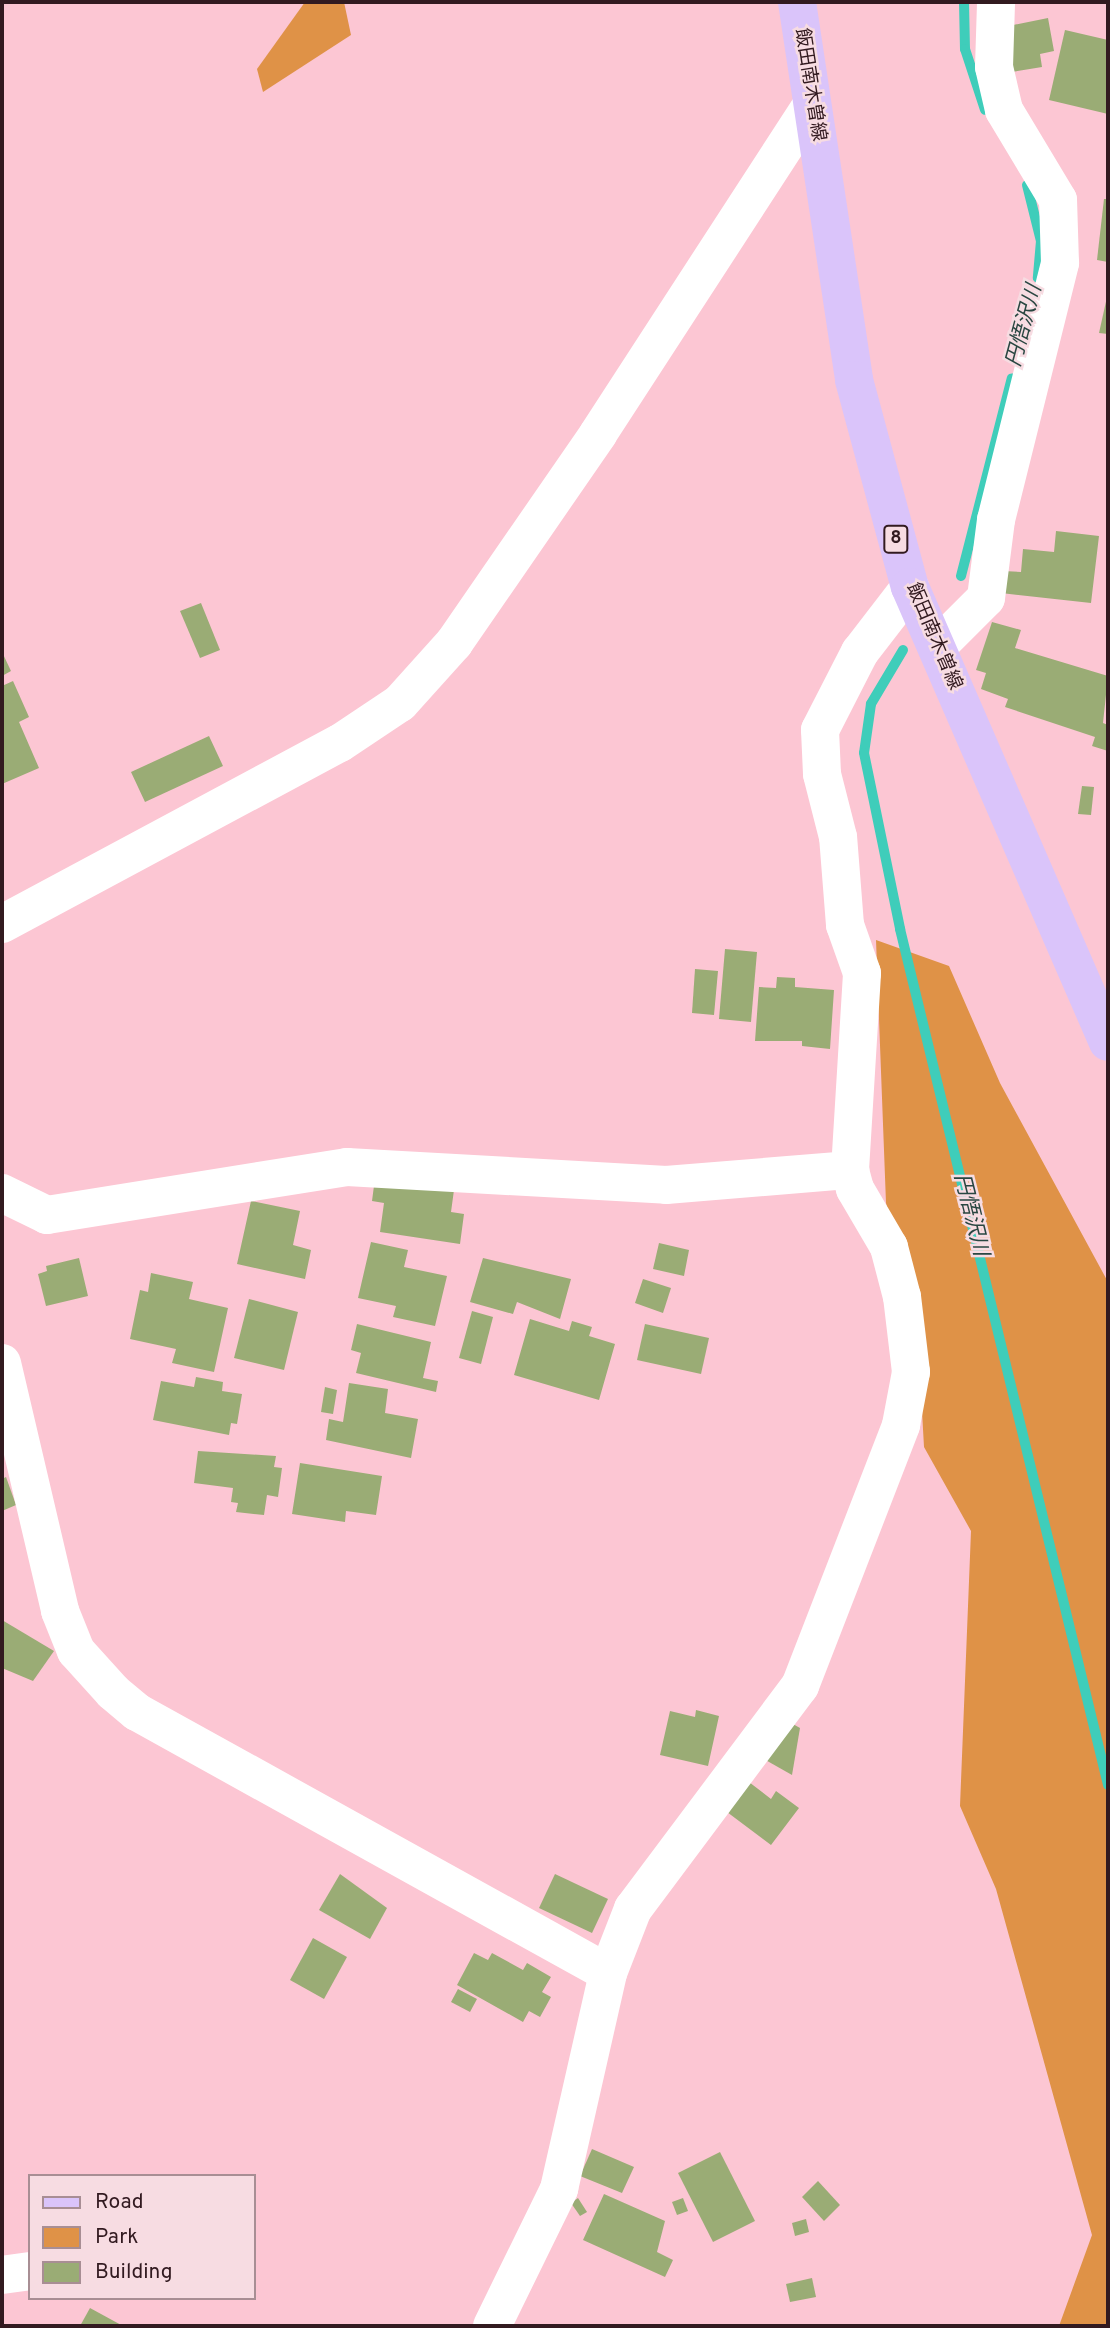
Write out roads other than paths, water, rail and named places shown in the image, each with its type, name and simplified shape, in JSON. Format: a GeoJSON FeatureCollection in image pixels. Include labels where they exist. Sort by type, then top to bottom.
{"type":"FeatureCollection","features":[{"type":"Feature","properties":{"kind":"main road","name":"飯田南木曽線"},"geometry":{"type":"LineString","coordinates":[[797,2],[854,380],[910,587],[1108,1042]]}},
{"type":"Feature","properties":{"kind":"street"},"geometry":{"type":"LineString","coordinates":[[937,647],[986,598],[996,520],[1060,263],[1058,200],[1001,99],[994,67],[996,2]]}},
{"type":"Feature","properties":{"kind":"street"},"geometry":{"type":"LineString","coordinates":[[2,924],[340,743],[400,703],[454,643],[583,456],[812,104]]}},
{"type":"Feature","properties":{"kind":"street"},"geometry":{"type":"LineString","coordinates":[[492,2326],[559,2189],[608,1973],[633,1909],[800,1686],[901,1425],[912,1372],[902,1297],[889,1247],[855,1189],[850,1170],[862,973],[845,925],[838,838],[822,774],[820,730],[860,652],[910,587]]}},
{"type":"Feature","properties":{"kind":"street"},"geometry":{"type":"LineString","coordinates":[[2,1193],[47,1215],[346,1167],[666,1185],[850,1170]]}},
{"type":"Feature","properties":{"kind":"street"},"geometry":{"type":"LineString","coordinates":[[2,1363],[60,1611],[76,1651],[113,1692],[137,1712],[608,1973]]}},
{"type":"Feature","properties":{"kind":"street"},"geometry":{"type":"LineString","coordinates":[[2,2275],[28,2271]]}},
{"type":"Feature","properties":{"kind":"waterway","name":"円悟沢川"},"geometry":{"type":"LineString","coordinates":[[964,2],[965,49],[985,110]]}},
{"type":"Feature","properties":{"kind":"waterway","name":"円悟沢川"},"geometry":{"type":"LineString","coordinates":[[1027,185],[1041,241],[1038,278]]}},
{"type":"Feature","properties":{"kind":"waterway","name":"円悟沢川"},"geometry":{"type":"LineString","coordinates":[[961,576],[1012,378]]}},
{"type":"Feature","properties":{"kind":"waterway","name":"円悟沢川"},"geometry":{"type":"LineString","coordinates":[[903,650],[871,704],[864,753],[900,929],[1108,1785]]}}]}
